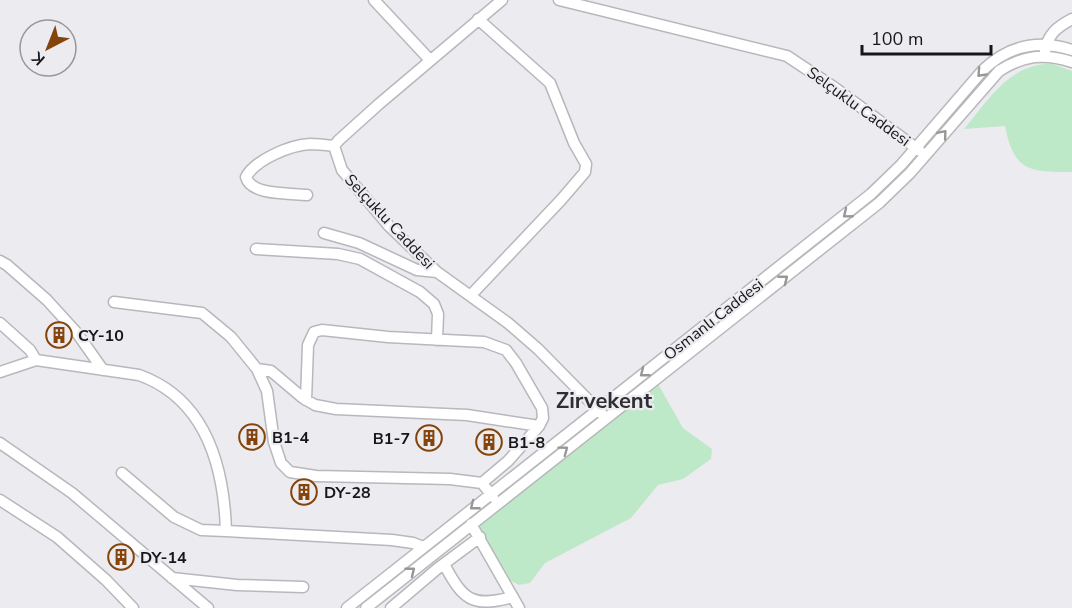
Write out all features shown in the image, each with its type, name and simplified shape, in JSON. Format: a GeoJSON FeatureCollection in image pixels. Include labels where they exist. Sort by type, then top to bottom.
{"type":"FeatureCollection","features":[{"type":"Feature","properties":{"kind":"street"},"geometry":{"type":"LineString","coordinates":[[374,0],[430,60]]}},
{"type":"Feature","properties":{"kind":"street"},"geometry":{"type":"LineString","coordinates":[[307,195],[258,190],[248,183],[246,177],[249,171],[261,162],[280,152],[308,144],[334,146],[379,104],[502,0]]}},
{"type":"Feature","properties":{"kind":"street","name":"Selçuklu Caddesi"},"geometry":{"type":"LineString","coordinates":[[559,0],[787,56],[827,82],[920,152]]}},
{"type":"Feature","properties":{"kind":"street"},"geometry":{"type":"LineString","coordinates":[[471,295],[561,200],[585,172],[586,164],[574,143],[550,83],[478,19]]}},
{"type":"Feature","properties":{"kind":"street"},"geometry":{"type":"LineString","coordinates":[[1045,50],[1053,31],[1072,19]]}},
{"type":"Feature","properties":{"kind":"street","name":"Osmanlı Caddesi"},"geometry":{"type":"LineString","coordinates":[[366,608],[879,203],[971,84],[995,60],[1015,49],[1031,44],[1072,62]]}},
{"type":"Feature","properties":{"kind":"street","name":"Osmanlı Caddesi"},"geometry":{"type":"LineString","coordinates":[[1045,50],[1072,50]]}},
{"type":"Feature","properties":{"kind":"street","name":"Selçuklu Caddesi"},"geometry":{"type":"LineString","coordinates":[[334,146],[342,170],[389,226],[437,272],[471,295],[538,349],[606,418]]}},
{"type":"Feature","properties":{"kind":"street","name":"Osmanlı Caddesi"},"geometry":{"type":"LineString","coordinates":[[347,608],[871,195],[920,152]]}},
{"type":"Feature","properties":{"kind":"street"},"geometry":{"type":"LineString","coordinates":[[324,233],[359,243],[417,270],[437,272]]}},
{"type":"Feature","properties":{"kind":"street"},"geometry":{"type":"LineString","coordinates":[[256,249],[338,254],[360,259],[420,292],[434,304],[438,314],[437,340]]}},
{"type":"Feature","properties":{"kind":"street"},"geometry":{"type":"LineString","coordinates":[[0,261],[47,300],[77,333],[104,369]]}},
{"type":"Feature","properties":{"kind":"street"},"geometry":{"type":"LineString","coordinates":[[114,302],[202,313],[231,337],[257,369],[267,391],[274,442],[281,464],[290,472],[316,476],[450,479],[482,483],[497,503]]}},
{"type":"Feature","properties":{"kind":"street"},"geometry":{"type":"LineString","coordinates":[[0,323],[30,350],[36,360]]}},
{"type":"Feature","properties":{"kind":"street"},"geometry":{"type":"LineString","coordinates":[[306,400],[308,345],[314,332],[322,330],[388,337],[484,342],[506,350],[542,408],[543,417],[539,426],[508,461],[482,483]]}},
{"type":"Feature","properties":{"kind":"street"},"geometry":{"type":"LineString","coordinates":[[0,372],[36,360],[85,369],[104,369],[139,375],[153,380],[192,411],[213,447],[221,479],[226,531]]}},
{"type":"Feature","properties":{"kind":"street"},"geometry":{"type":"LineString","coordinates":[[257,369],[271,371],[315,405],[336,409],[467,416],[539,426]]}},
{"type":"Feature","properties":{"kind":"street"},"geometry":{"type":"LineString","coordinates":[[0,443],[72,493],[208,608]]}},
{"type":"Feature","properties":{"kind":"street"},"geometry":{"type":"LineString","coordinates":[[122,473],[174,517],[201,530],[392,540],[423,547]]}},
{"type":"Feature","properties":{"kind":"street"},"geometry":{"type":"LineString","coordinates":[[0,500],[57,537],[106,580],[133,608]]}},
{"type":"Feature","properties":{"kind":"street"},"geometry":{"type":"LineString","coordinates":[[471,524],[519,608]]}},
{"type":"Feature","properties":{"kind":"street"},"geometry":{"type":"LineString","coordinates":[[391,608],[480,537]]}},
{"type":"Feature","properties":{"kind":"street"},"geometry":{"type":"LineString","coordinates":[[444,564],[455,586],[467,597],[480,604],[492,604],[513,597]]}},
{"type":"Feature","properties":{"kind":"street"},"geometry":{"type":"LineString","coordinates":[[172,578],[237,585],[303,587]]}},
{"type":"Feature","properties":{"kind":"green space"},"geometry":{"type":"Polygon","coordinates":[[[1045,64],[1072,71],[1072,172],[1035,170],[1026,166],[1013,153],[1005,126],[964,129],[1008,79],[1031,67],[1045,64]]]}},
{"type":"Feature","properties":{"kind":"green space"},"geometry":{"type":"Polygon","coordinates":[[[658,384],[683,428],[712,449],[711,459],[683,479],[658,485],[631,518],[545,563],[530,583],[519,585],[511,581],[478,525],[658,384]]]}},
{"type":"Feature","properties":{"kind":"place","name":"CY-10"},"geometry":{"type":"Point","coordinates":[59,335]}},
{"type":"Feature","properties":{"kind":"place","name":"B1-4"},"geometry":{"type":"Point","coordinates":[252,437]}},
{"type":"Feature","properties":{"kind":"place","name":"B1-7"},"geometry":{"type":"Point","coordinates":[429,438]}},
{"type":"Feature","properties":{"kind":"place","name":"B1-8"},"geometry":{"type":"Point","coordinates":[489,442]}},
{"type":"Feature","properties":{"kind":"place","name":"DY-28"},"geometry":{"type":"Point","coordinates":[304,492]}},
{"type":"Feature","properties":{"kind":"place","name":"DY-14"},"geometry":{"type":"Point","coordinates":[121,557]}},
{"type":"Feature","properties":{"kind":"district","name":"Zirvekent"},"geometry":{"type":"Point","coordinates":[604,400]}}]}
